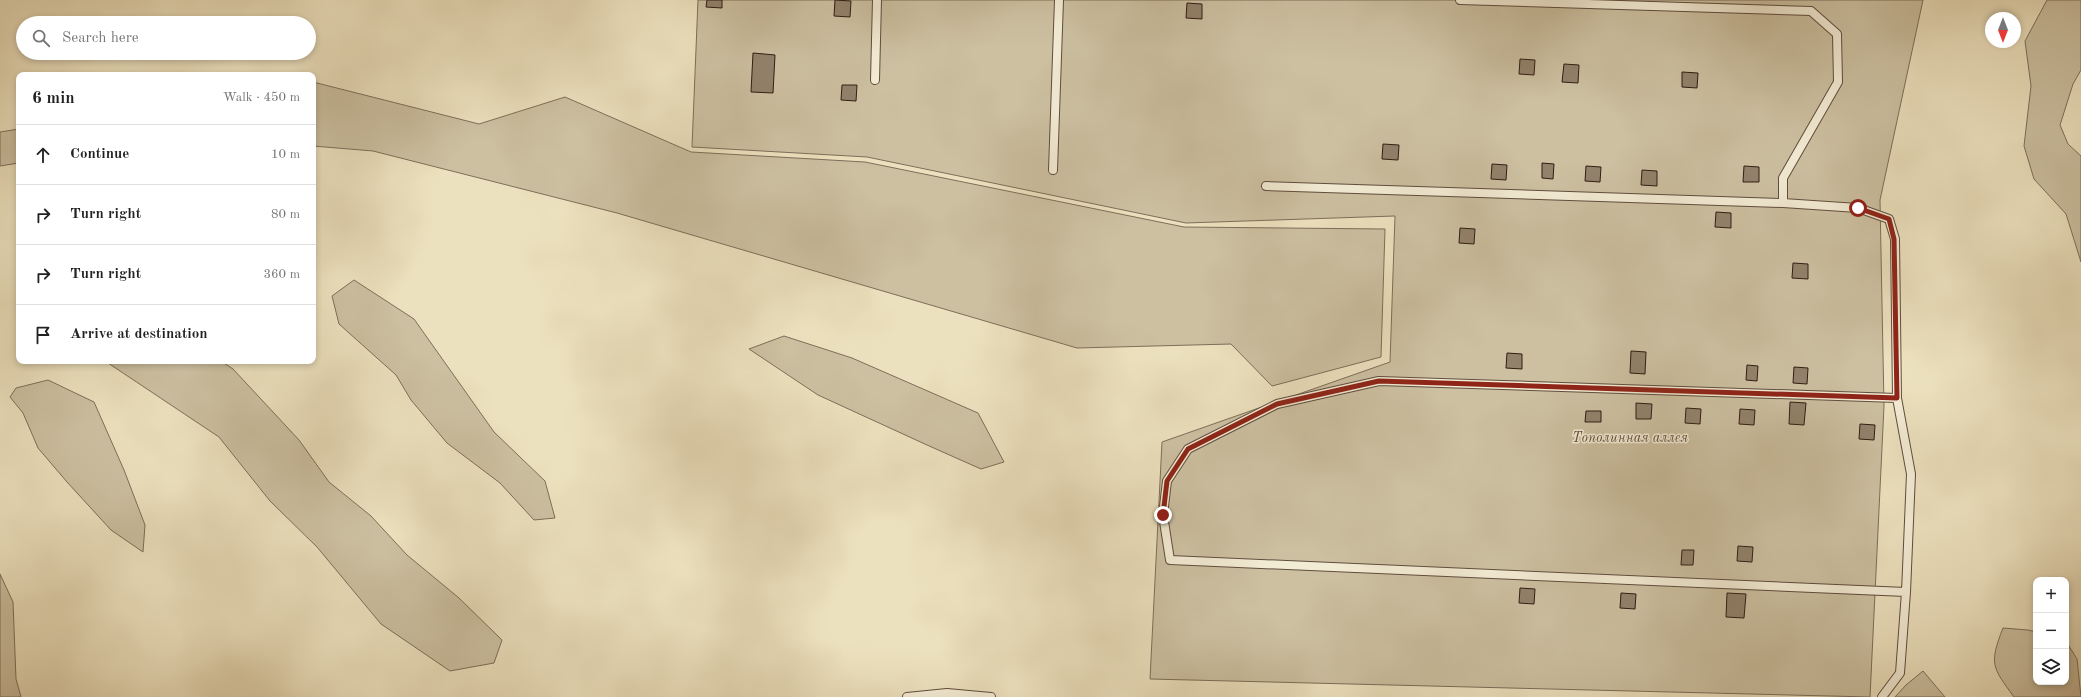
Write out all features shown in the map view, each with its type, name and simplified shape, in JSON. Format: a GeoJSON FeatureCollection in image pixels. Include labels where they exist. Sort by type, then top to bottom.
{"type":"FeatureCollection","features":[{"type":"Feature","properties":{"kind":"lane"},"geometry":{"type":"LineString","coordinates":[[875,80],[877,0]]}},
{"type":"Feature","properties":{"kind":"lane"},"geometry":{"type":"LineString","coordinates":[[1053,170],[1059,0]]}},
{"type":"Feature","properties":{"kind":"lane"},"geometry":{"type":"LineString","coordinates":[[1460,0],[1811,11],[1837,34],[1838,82],[1783,178],[1784,203]]}},
{"type":"Feature","properties":{"kind":"lane"},"geometry":{"type":"LineString","coordinates":[[1266,186],[1784,203],[1858,208],[1889,219],[1894,239],[1897,398],[1911,474],[1906,592],[1900,673],[1882,697]]}},
{"type":"Feature","properties":{"kind":"lane"},"geometry":{"type":"LineString","coordinates":[[1897,398],[1379,381],[1277,404],[1188,449],[1167,481],[1163,515],[1170,560],[1906,592]]}},
{"type":"Feature","properties":{"kind":"lane"},"geometry":{"type":"LineString","coordinates":[[907,697],[947,693],[991,697]]}},
{"type":"Feature","properties":{"kind":"green space","name":"Тополинная аллея"},"geometry":{"type":"Polygon","coordinates":[[[698,0],[1923,0],[1880,200],[1884,406],[1870,697],[1150,679],[1162,442],[1390,362],[1395,216],[1186,223],[867,157],[692,147],[698,0]]]}},
{"type":"Feature","properties":{"kind":"green space"},"geometry":{"type":"Polygon","coordinates":[[[2047,0],[2081,0],[2081,70],[2073,84],[2060,125],[2068,144],[2081,156],[2081,262],[2066,214],[2034,179],[2024,146],[2031,86],[2025,41],[2047,0]]]}},
{"type":"Feature","properties":{"kind":"green space"},"geometry":{"type":"Polygon","coordinates":[[[316,83],[479,124],[565,97],[691,152],[865,162],[1184,227],[1385,229],[1381,357],[1272,386],[1231,344],[1077,348],[617,213],[373,151],[316,146],[316,83]]]}},
{"type":"Feature","properties":{"kind":"green space"},"geometry":{"type":"Polygon","coordinates":[[[16,129],[16,163],[0,166],[0,132],[16,129]]]}},
{"type":"Feature","properties":{"kind":"green space"},"geometry":{"type":"Polygon","coordinates":[[[354,280],[414,319],[494,432],[545,481],[555,518],[534,520],[500,483],[447,443],[411,400],[396,375],[339,324],[332,296],[354,280]]]}},
{"type":"Feature","properties":{"kind":"green space"},"geometry":{"type":"Polygon","coordinates":[[[784,336],[852,358],[978,413],[1004,462],[981,469],[818,395],[749,349],[784,336]]]}},
{"type":"Feature","properties":{"kind":"green space"},"geometry":{"type":"Polygon","coordinates":[[[110,364],[226,364],[233,369],[299,440],[329,482],[371,516],[407,555],[459,598],[502,640],[494,663],[450,671],[381,624],[317,547],[270,501],[219,437],[110,364]]]}},
{"type":"Feature","properties":{"kind":"green space"},"geometry":{"type":"Polygon","coordinates":[[[48,380],[94,402],[124,470],[145,525],[143,552],[111,530],[38,448],[23,413],[10,397],[16,388],[48,380]]]}},
{"type":"Feature","properties":{"kind":"green space"},"geometry":{"type":"Polygon","coordinates":[[[0,574],[13,602],[16,679],[21,697],[0,697],[0,574]]]}},
{"type":"Feature","properties":{"kind":"green space"},"geometry":{"type":"Polygon","coordinates":[[[2003,628],[2033,631],[2033,685],[2069,685],[2069,646],[2077,659],[2081,697],[2014,697],[2001,679],[1995,665],[1996,650],[2003,628]]]}},
{"type":"Feature","properties":{"kind":"green space"},"geometry":{"type":"Polygon","coordinates":[[[1923,671],[1945,697],[1895,697],[1906,685],[1923,671]]]}},
{"type":"Feature","properties":{"kind":"building"},"geometry":{"type":"Polygon","coordinates":[[[707,0],[722,0],[722,8],[706,7],[707,0]]]}},
{"type":"Feature","properties":{"kind":"building"},"geometry":{"type":"Polygon","coordinates":[[[835,0],[851,1],[850,17],[834,16],[835,0]]]}},
{"type":"Feature","properties":{"kind":"building"},"geometry":{"type":"Polygon","coordinates":[[[1187,3],[1202,4],[1202,19],[1186,18],[1187,3]]]}},
{"type":"Feature","properties":{"kind":"building"},"geometry":{"type":"Polygon","coordinates":[[[753,53],[775,55],[773,93],[751,92],[753,53]]]}},
{"type":"Feature","properties":{"kind":"building"},"geometry":{"type":"Polygon","coordinates":[[[1520,59],[1535,60],[1534,75],[1519,74],[1520,59]]]}},
{"type":"Feature","properties":{"kind":"building"},"geometry":{"type":"Polygon","coordinates":[[[1564,64],[1579,65],[1578,83],[1562,82],[1564,64]]]}},
{"type":"Feature","properties":{"kind":"building"},"geometry":{"type":"Polygon","coordinates":[[[1682,72],[1698,73],[1697,88],[1682,87],[1682,72]]]}},
{"type":"Feature","properties":{"kind":"building"},"geometry":{"type":"Polygon","coordinates":[[[842,85],[857,85],[856,101],[841,100],[842,85]]]}},
{"type":"Feature","properties":{"kind":"building"},"geometry":{"type":"Polygon","coordinates":[[[1383,144],[1399,145],[1398,160],[1382,159],[1383,144]]]}},
{"type":"Feature","properties":{"kind":"building"},"geometry":{"type":"Polygon","coordinates":[[[1542,163],[1554,164],[1553,179],[1542,178],[1542,163]]]}},
{"type":"Feature","properties":{"kind":"building"},"geometry":{"type":"Polygon","coordinates":[[[1492,164],[1507,165],[1506,180],[1491,179],[1492,164]]]}},
{"type":"Feature","properties":{"kind":"building"},"geometry":{"type":"Polygon","coordinates":[[[1586,166],[1601,167],[1600,182],[1585,181],[1586,166]]]}},
{"type":"Feature","properties":{"kind":"building"},"geometry":{"type":"Polygon","coordinates":[[[1744,166],[1759,167],[1759,182],[1743,182],[1744,166]]]}},
{"type":"Feature","properties":{"kind":"building"},"geometry":{"type":"Polygon","coordinates":[[[1642,170],[1657,171],[1657,186],[1641,185],[1642,170]]]}},
{"type":"Feature","properties":{"kind":"building"},"geometry":{"type":"Polygon","coordinates":[[[1716,212],[1731,213],[1731,228],[1715,227],[1716,212]]]}},
{"type":"Feature","properties":{"kind":"building"},"geometry":{"type":"Polygon","coordinates":[[[1460,228],[1475,229],[1474,244],[1459,243],[1460,228]]]}},
{"type":"Feature","properties":{"kind":"building"},"geometry":{"type":"Polygon","coordinates":[[[1793,263],[1808,264],[1808,279],[1792,278],[1793,263]]]}},
{"type":"Feature","properties":{"kind":"building"},"geometry":{"type":"Polygon","coordinates":[[[1631,351],[1646,352],[1645,374],[1630,373],[1631,351]]]}},
{"type":"Feature","properties":{"kind":"building"},"geometry":{"type":"Polygon","coordinates":[[[1507,353],[1522,354],[1522,369],[1506,368],[1507,353]]]}},
{"type":"Feature","properties":{"kind":"building"},"geometry":{"type":"Polygon","coordinates":[[[1747,365],[1758,366],[1757,381],[1746,380],[1747,365]]]}},
{"type":"Feature","properties":{"kind":"building"},"geometry":{"type":"Polygon","coordinates":[[[1794,367],[1808,368],[1807,384],[1793,383],[1794,367]]]}},
{"type":"Feature","properties":{"kind":"building"},"geometry":{"type":"Polygon","coordinates":[[[1790,402],[1806,403],[1804,425],[1789,424],[1790,402]]]}},
{"type":"Feature","properties":{"kind":"building"},"geometry":{"type":"Polygon","coordinates":[[[1636,403],[1652,404],[1651,419],[1636,419],[1636,403]]]}},
{"type":"Feature","properties":{"kind":"building"},"geometry":{"type":"Polygon","coordinates":[[[1686,408],[1701,409],[1700,424],[1685,423],[1686,408]]]}},
{"type":"Feature","properties":{"kind":"building"},"geometry":{"type":"Polygon","coordinates":[[[1740,409],[1755,410],[1754,425],[1739,424],[1740,409]]]}},
{"type":"Feature","properties":{"kind":"building"},"geometry":{"type":"Polygon","coordinates":[[[1586,411],[1601,411],[1601,422],[1585,422],[1586,411]]]}},
{"type":"Feature","properties":{"kind":"building"},"geometry":{"type":"Polygon","coordinates":[[[1860,424],[1875,425],[1874,440],[1859,439],[1860,424]]]}},
{"type":"Feature","properties":{"kind":"building"},"geometry":{"type":"Polygon","coordinates":[[[1738,546],[1753,547],[1752,562],[1737,561],[1738,546]]]}},
{"type":"Feature","properties":{"kind":"building"},"geometry":{"type":"Polygon","coordinates":[[[1682,550],[1694,550],[1693,565],[1681,565],[1682,550]]]}},
{"type":"Feature","properties":{"kind":"building"},"geometry":{"type":"Polygon","coordinates":[[[1520,588],[1535,589],[1534,604],[1519,603],[1520,588]]]}},
{"type":"Feature","properties":{"kind":"building"},"geometry":{"type":"Polygon","coordinates":[[[1621,593],[1636,594],[1635,609],[1620,608],[1621,593]]]}},
{"type":"Feature","properties":{"kind":"building"},"geometry":{"type":"Polygon","coordinates":[[[1727,593],[1746,594],[1744,618],[1726,617],[1727,593]]]}},
{"type":"Feature","properties":{"kind":"route"},"geometry":{"type":"LineString","coordinates":[[1163,515],[1167,481],[1188,449],[1277,404],[1379,381],[1897,398],[1894,239],[1889,219],[1858,208]]}}]}
